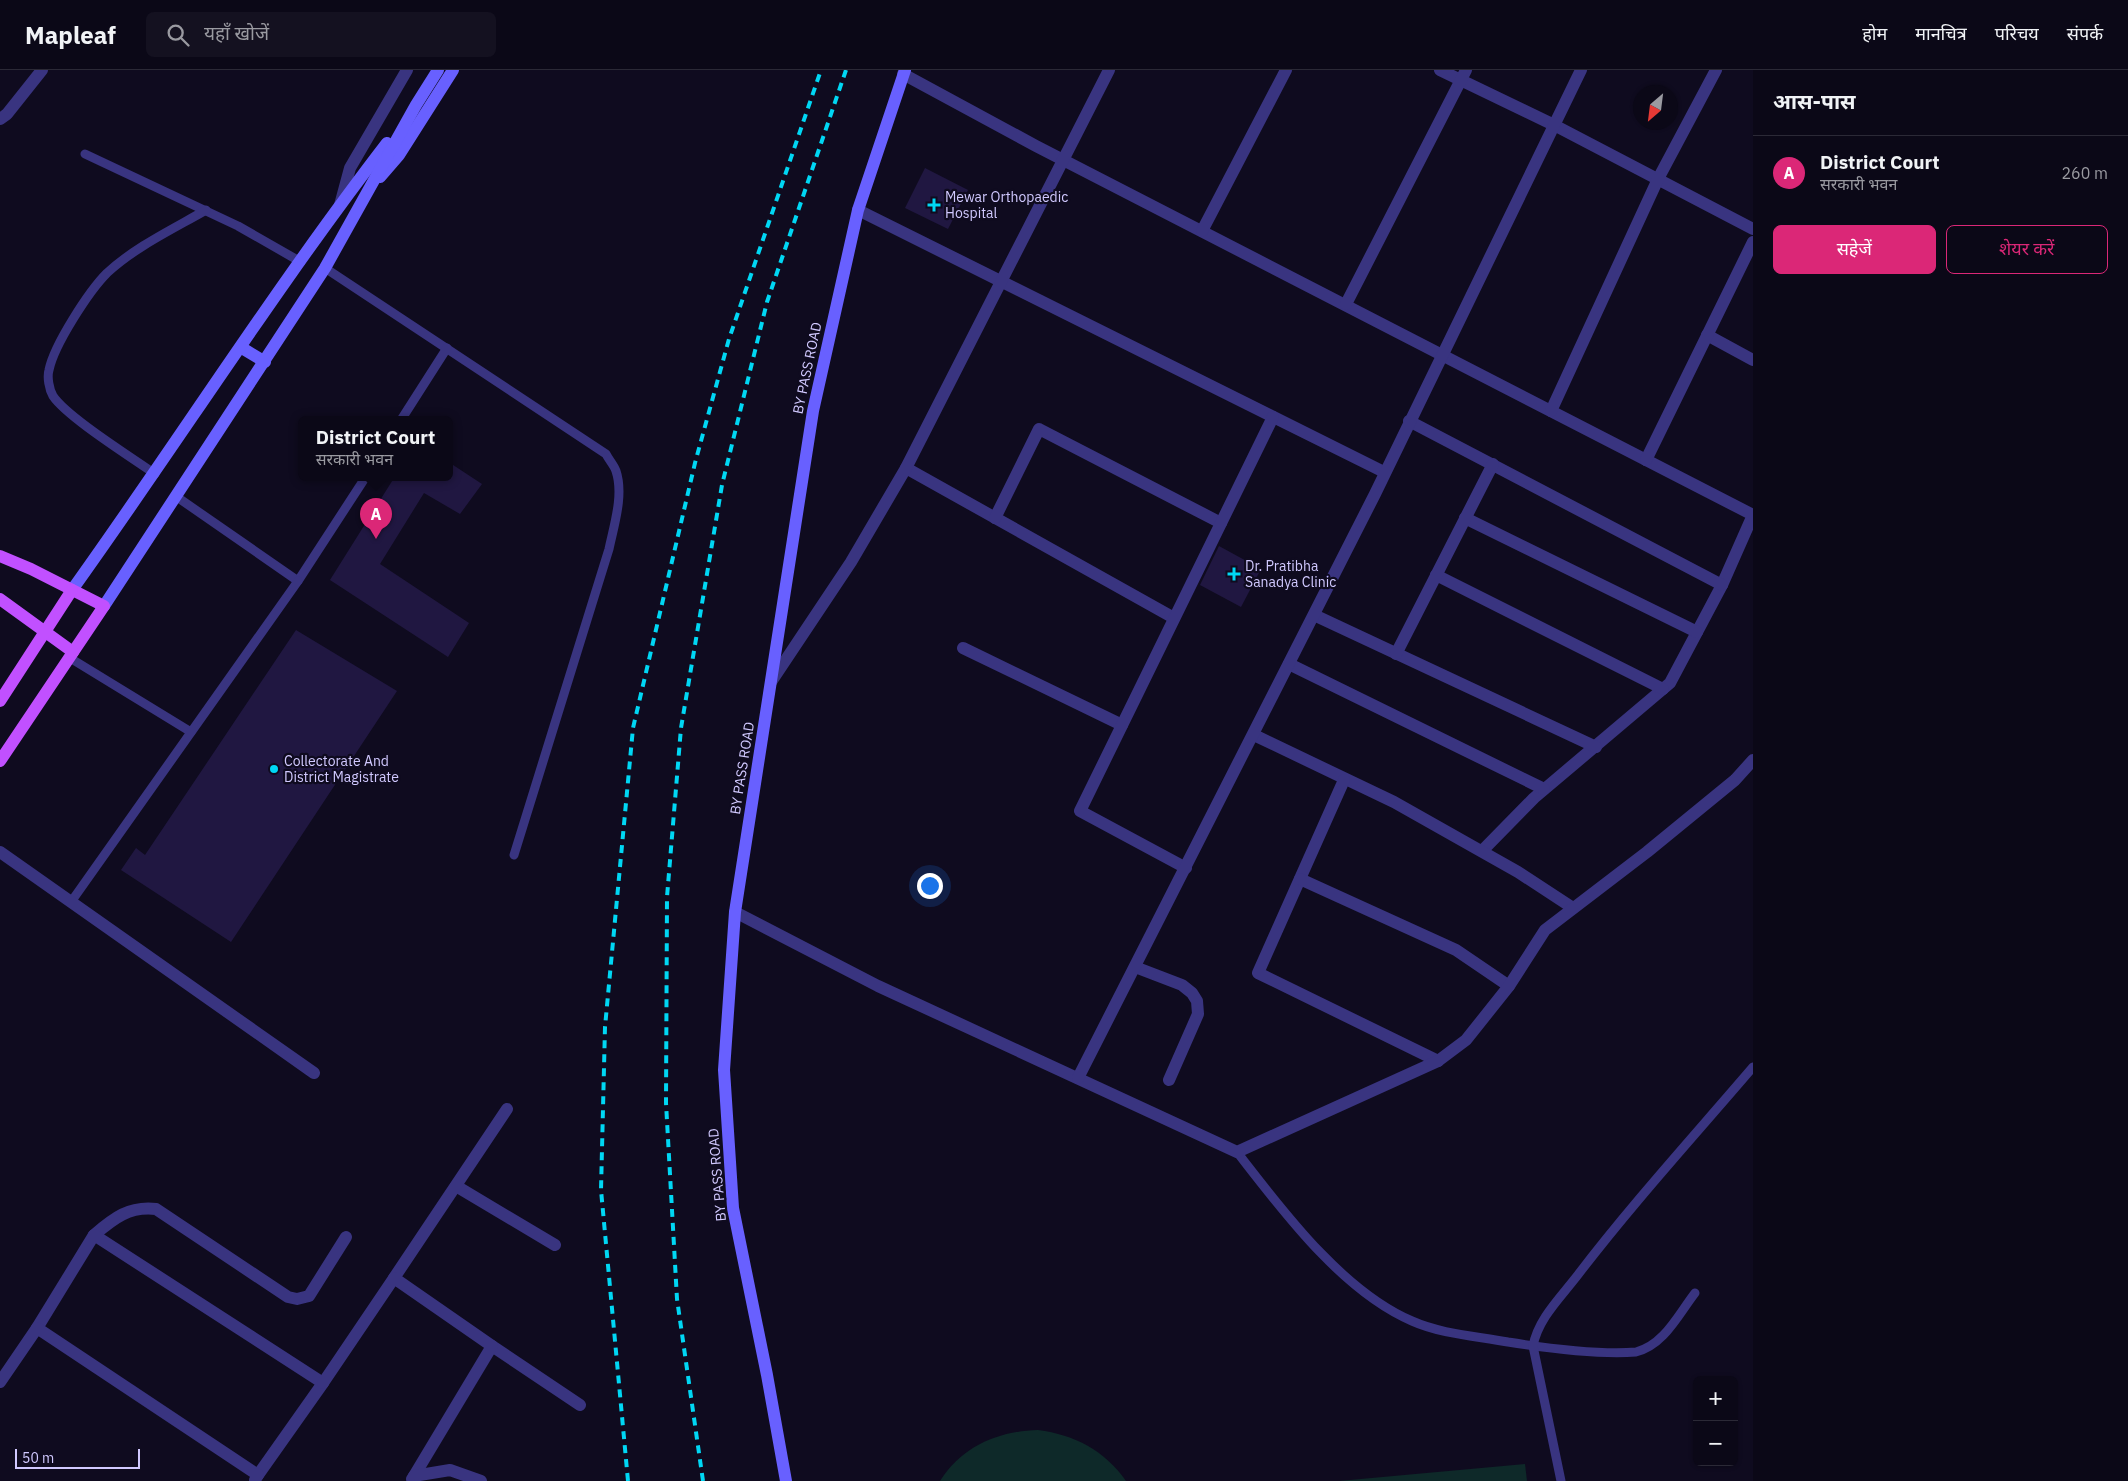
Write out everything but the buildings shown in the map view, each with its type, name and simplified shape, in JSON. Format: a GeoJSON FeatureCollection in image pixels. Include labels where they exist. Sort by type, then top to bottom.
{"type":"FeatureCollection","features":[{"type":"Feature","properties":{"kind":"main road"},"geometry":{"type":"LineString","coordinates":[[0,556],[31,569],[104,606],[0,761]]}},
{"type":"Feature","properties":{"kind":"main road"},"geometry":{"type":"LineString","coordinates":[[0,701],[72,590]]}},
{"type":"Feature","properties":{"kind":"main road"},"geometry":{"type":"LineString","coordinates":[[0,599],[71,655]]}},
{"type":"Feature","properties":{"kind":"street"},"geometry":{"type":"LineString","coordinates":[[0,119],[7,114],[42,70]]}},
{"type":"Feature","properties":{"kind":"street"},"geometry":{"type":"LineString","coordinates":[[340,205],[343,185],[350,168],[407,70]]}},
{"type":"Feature","properties":{"kind":"street"},"geometry":{"type":"LineString","coordinates":[[104,606],[325,268],[416,105],[438,70]]}},
{"type":"Feature","properties":{"kind":"street"},"geometry":{"type":"LineString","coordinates":[[371,185],[391,166],[399,155],[453,70]]}},
{"type":"Feature","properties":{"kind":"street"},"geometry":{"type":"LineString","coordinates":[[770,682],[851,562],[906,468],[1109,70]]}},
{"type":"Feature","properties":{"kind":"street"},"geometry":{"type":"LineString","coordinates":[[1202,231],[1286,70]]}},
{"type":"Feature","properties":{"kind":"street"},"geometry":{"type":"LineString","coordinates":[[1440,70],[1464,75],[1554,125],[1753,229]]}},
{"type":"Feature","properties":{"kind":"street"},"geometry":{"type":"LineString","coordinates":[[1078,1078],[1314,615],[1581,70]]}},
{"type":"Feature","properties":{"kind":"street"},"geometry":{"type":"LineString","coordinates":[[1551,410],[1658,179],[1716,70]]}},
{"type":"Feature","properties":{"kind":"street"},"geometry":{"type":"LineString","coordinates":[[904,72],[1063,159],[1753,516],[1722,585],[1670,683],[1544,790],[1482,851]]}},
{"type":"Feature","properties":{"kind":"street","name":"BY PASS ROAD"},"geometry":{"type":"LineString","coordinates":[[786,1481],[734,1208],[724,1070],[735,912],[813,411],[858,210],[904,72]]}},
{"type":"Feature","properties":{"kind":"street"},"geometry":{"type":"LineString","coordinates":[[1346,304],[1464,75]]}},
{"type":"Feature","properties":{"kind":"street"},"geometry":{"type":"LineString","coordinates":[[72,590],[155,474],[340,205],[416,105]]}},
{"type":"Feature","properties":{"kind":"street"},"geometry":{"type":"LineString","coordinates":[[858,210],[1384,472]]}},
{"type":"Feature","properties":{"kind":"street"},"geometry":{"type":"LineString","coordinates":[[1646,460],[1753,242]]}},
{"type":"Feature","properties":{"kind":"street"},"geometry":{"type":"LineString","coordinates":[[1707,335],[1753,360]]}},
{"type":"Feature","properties":{"kind":"street"},"geometry":{"type":"LineString","coordinates":[[242,348],[265,362]]}},
{"type":"Feature","properties":{"kind":"street"},"geometry":{"type":"LineString","coordinates":[[1186,868],[1080,811],[1273,417]]}},
{"type":"Feature","properties":{"kind":"street"},"geometry":{"type":"LineString","coordinates":[[1409,421],[1722,585]]}},
{"type":"Feature","properties":{"kind":"street"},"geometry":{"type":"LineString","coordinates":[[995,518],[1039,428],[1221,523]]}},
{"type":"Feature","properties":{"kind":"street"},"geometry":{"type":"LineString","coordinates":[[1396,654],[1493,464]]}},
{"type":"Feature","properties":{"kind":"street"},"geometry":{"type":"LineString","coordinates":[[906,468],[1174,618]]}},
{"type":"Feature","properties":{"kind":"street"},"geometry":{"type":"LineString","coordinates":[[1465,518],[1697,632]]}},
{"type":"Feature","properties":{"kind":"street"},"geometry":{"type":"LineString","coordinates":[[1436,575],[1663,688]]}},
{"type":"Feature","properties":{"kind":"street"},"geometry":{"type":"LineString","coordinates":[[1314,615],[1596,747]]}},
{"type":"Feature","properties":{"kind":"street"},"geometry":{"type":"LineString","coordinates":[[963,648],[1122,725]]}},
{"type":"Feature","properties":{"kind":"street"},"geometry":{"type":"LineString","coordinates":[[1289,664],[1544,790]]}},
{"type":"Feature","properties":{"kind":"street"},"geometry":{"type":"LineString","coordinates":[[1254,735],[1344,780],[1394,802],[1482,851],[1573,908]]}},
{"type":"Feature","properties":{"kind":"street"},"geometry":{"type":"LineString","coordinates":[[735,912],[878,986],[1237,1152],[1438,1061],[1466,1040],[1509,986],[1545,930],[1736,780],[1753,760]]}},
{"type":"Feature","properties":{"kind":"street"},"geometry":{"type":"LineString","coordinates":[[1344,780],[1258,973],[1438,1061]]}},
{"type":"Feature","properties":{"kind":"street"},"geometry":{"type":"LineString","coordinates":[[0,852],[314,1073]]}},
{"type":"Feature","properties":{"kind":"street"},"geometry":{"type":"LineString","coordinates":[[1300,879],[1456,950],[1509,986]]}},
{"type":"Feature","properties":{"kind":"street"},"geometry":{"type":"LineString","coordinates":[[1135,967],[1182,985],[1192,993],[1197,1001],[1198,1014],[1169,1080]]}},
{"type":"Feature","properties":{"kind":"street"},"geometry":{"type":"LineString","coordinates":[[37,1328],[256,1478],[323,1383],[507,1109]]}},
{"type":"Feature","properties":{"kind":"street"},"geometry":{"type":"LineString","coordinates":[[456,1186],[555,1245]]}},
{"type":"Feature","properties":{"kind":"street"},"geometry":{"type":"LineString","coordinates":[[0,1382],[37,1328],[94,1235],[116,1216],[129,1210],[142,1207],[156,1209],[288,1297],[297,1299],[309,1296],[346,1237]]}},
{"type":"Feature","properties":{"kind":"street"},"geometry":{"type":"LineString","coordinates":[[94,1235],[323,1383]]}},
{"type":"Feature","properties":{"kind":"street"},"geometry":{"type":"LineString","coordinates":[[394,1278],[580,1405]]}},
{"type":"Feature","properties":{"kind":"street"},"geometry":{"type":"LineString","coordinates":[[412,1479],[492,1346]]}},
{"type":"Feature","properties":{"kind":"street"},"geometry":{"type":"LineString","coordinates":[[412,1479],[450,1470],[481,1481]]}},
{"type":"Feature","properties":{"kind":"lane"},"geometry":{"type":"LineString","coordinates":[[85,154],[206,210],[301,262]]}},
{"type":"Feature","properties":{"kind":"lane"},"geometry":{"type":"LineString","coordinates":[[155,474],[67,411],[53,395],[48,372],[54,354],[69,327],[107,274],[136,251],[206,210]]}},
{"type":"Feature","properties":{"kind":"lane"},"geometry":{"type":"LineString","coordinates":[[325,268],[606,454],[616,472],[618,490],[616,514],[608,549],[514,855]]}},
{"type":"Feature","properties":{"kind":"lane"},"geometry":{"type":"LineString","coordinates":[[404,416],[447,348]]}},
{"type":"Feature","properties":{"kind":"lane"},"geometry":{"type":"LineString","coordinates":[[71,902],[298,582],[363,481]]}},
{"type":"Feature","properties":{"kind":"lane"},"geometry":{"type":"LineString","coordinates":[[177,497],[298,582]]}},
{"type":"Feature","properties":{"kind":"lane"},"geometry":{"type":"LineString","coordinates":[[71,655],[191,732]]}},
{"type":"Feature","properties":{"kind":"lane"},"geometry":{"type":"LineString","coordinates":[[1561,1481],[1533,1346],[1539,1326],[1604,1240],[1753,1067]]}},
{"type":"Feature","properties":{"kind":"lane"},"geometry":{"type":"LineString","coordinates":[[1237,1152],[1284,1212],[1340,1271],[1390,1311],[1434,1329],[1533,1346],[1624,1352],[1647,1349],[1661,1338],[1694,1293]]}},
{"type":"Feature","properties":{"kind":"green space"},"geometry":{"type":"Polygon","coordinates":[[[1038,1430],[1052,1432],[1088,1446],[1108,1461],[1126,1481],[940,1481],[959,1458],[983,1443],[1009,1433],[1038,1430]]]}},
{"type":"Feature","properties":{"kind":"green space"},"geometry":{"type":"Polygon","coordinates":[[[1525,1464],[1527,1481],[1339,1481],[1525,1464]]]}},
{"type":"Feature","properties":{"kind":"railway"},"geometry":{"type":"LineString","coordinates":[[628,1481],[601,1190],[605,1027],[633,728],[695,463],[729,339],[821,70]]}},
{"type":"Feature","properties":{"kind":"railway"},"geometry":{"type":"LineString","coordinates":[[703,1481],[677,1299],[666,1103],[667,897],[681,728],[722,485],[767,302],[846,70]]}},
{"type":"Feature","properties":{"kind":"place","name":"Mewar Orthopaedic Hospital"},"geometry":{"type":"Point","coordinates":[934,205]}},
{"type":"Feature","properties":{"kind":"place","name":"District Court"},"geometry":{"type":"Point","coordinates":[376,539]}},
{"type":"Feature","properties":{"kind":"place","name":"Dr. Pratibha Sanadya Clinic"},"geometry":{"type":"Point","coordinates":[1234,574]}},
{"type":"Feature","properties":{"kind":"place","name":"Collectorate And District Magistrate"},"geometry":{"type":"Point","coordinates":[274,769]}}]}
